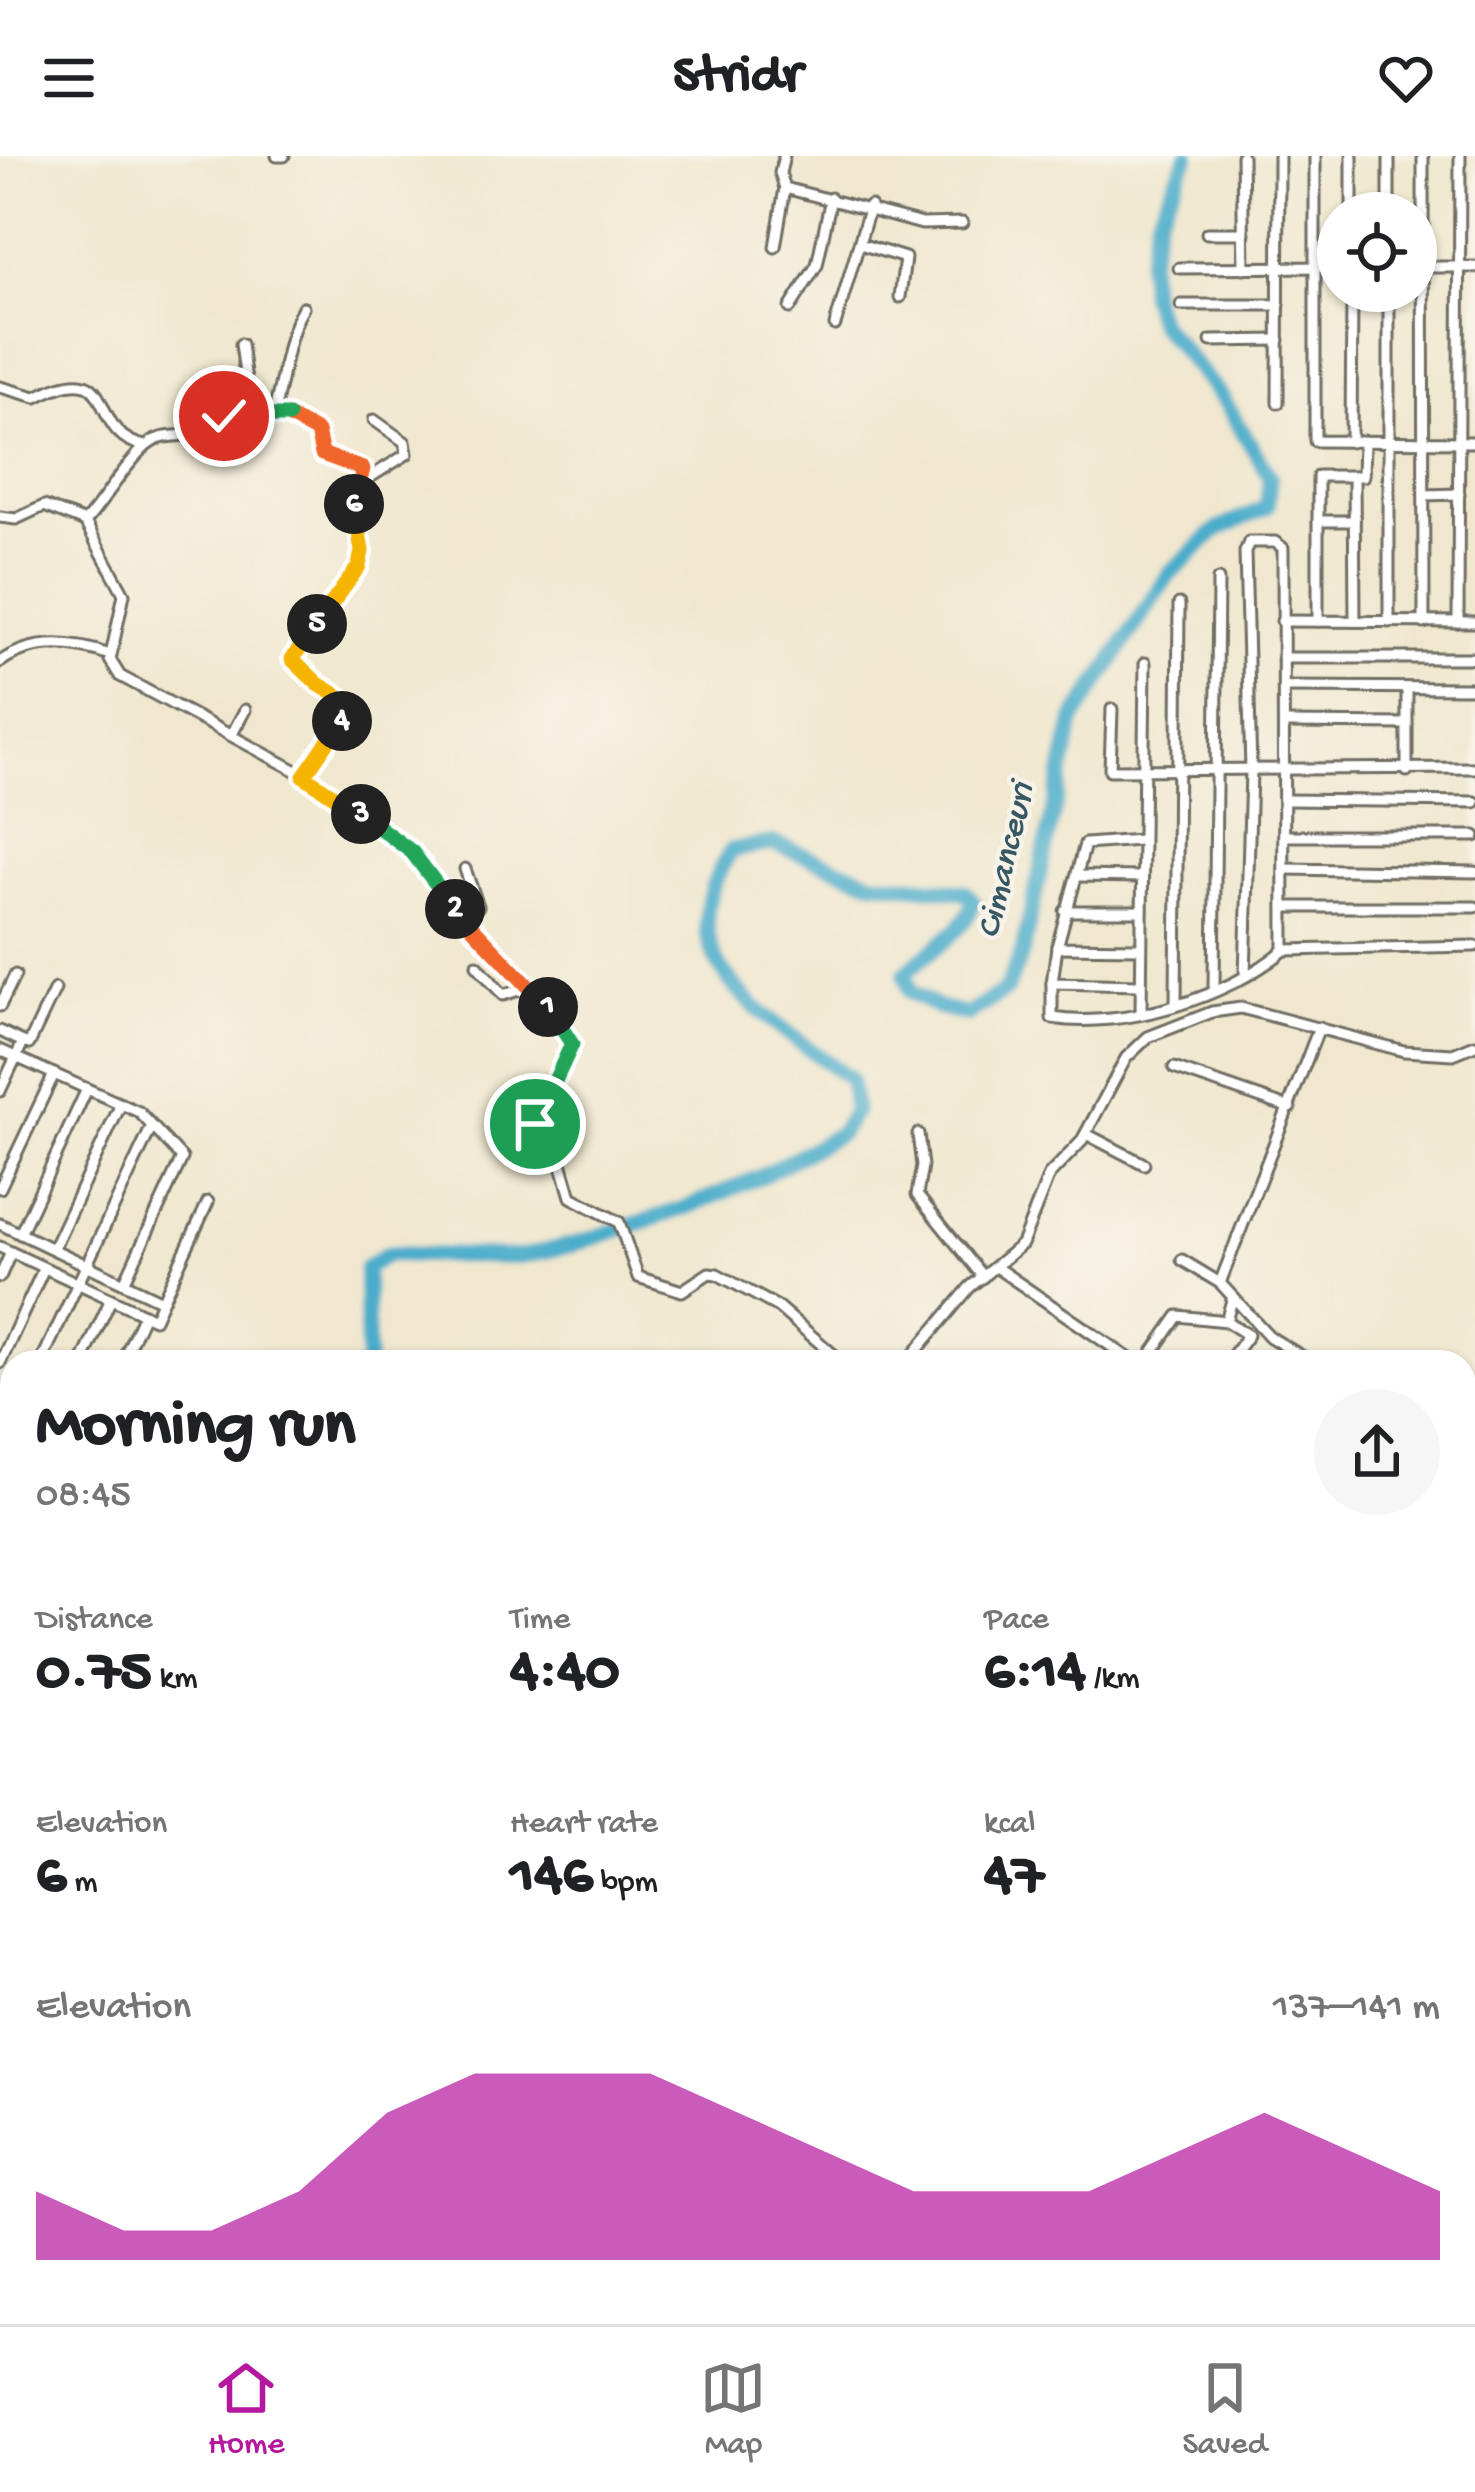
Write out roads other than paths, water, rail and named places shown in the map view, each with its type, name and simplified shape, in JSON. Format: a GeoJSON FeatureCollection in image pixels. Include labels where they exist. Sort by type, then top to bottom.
{"type":"FeatureCollection","features":[{"type":"Feature","properties":{"kind":"street"},"geometry":{"type":"LineString","coordinates":[[775,247],[785,188],[780,173],[784,156]]}},
{"type":"Feature","properties":{"kind":"street"},"geometry":{"type":"LineString","coordinates":[[1242,156],[1244,268]]}},
{"type":"Feature","properties":{"kind":"street"},"geometry":{"type":"LineString","coordinates":[[1278,403],[1279,156]]}},
{"type":"Feature","properties":{"kind":"street"},"geometry":{"type":"LineString","coordinates":[[1315,156],[1315,441],[1475,442]]}},
{"type":"Feature","properties":{"kind":"street"},"geometry":{"type":"LineString","coordinates":[[1352,156],[1352,192]]}},
{"type":"Feature","properties":{"kind":"street"},"geometry":{"type":"LineString","coordinates":[[1389,156],[1389,192]]}},
{"type":"Feature","properties":{"kind":"street"},"geometry":{"type":"LineString","coordinates":[[1422,192],[1423,156]]}},
{"type":"Feature","properties":{"kind":"street"},"geometry":{"type":"LineString","coordinates":[[1458,622],[1460,156]]}},
{"type":"Feature","properties":{"kind":"street"},"geometry":{"type":"LineString","coordinates":[[785,188],[870,206],[922,224],[962,223]]}},
{"type":"Feature","properties":{"kind":"street"},"geometry":{"type":"LineString","coordinates":[[790,308],[817,265],[831,198]]}},
{"type":"Feature","properties":{"kind":"street"},"geometry":{"type":"LineString","coordinates":[[835,325],[870,206]]}},
{"type":"Feature","properties":{"kind":"street"},"geometry":{"type":"LineString","coordinates":[[1207,233],[1244,233]]}},
{"type":"Feature","properties":{"kind":"street"},"geometry":{"type":"LineString","coordinates":[[860,244],[905,258],[900,296]]}},
{"type":"Feature","properties":{"kind":"street"},"geometry":{"type":"LineString","coordinates":[[1437,267],[1475,267]]}},
{"type":"Feature","properties":{"kind":"street"},"geometry":{"type":"LineString","coordinates":[[1179,268],[1315,268]]}},
{"type":"Feature","properties":{"kind":"street"},"geometry":{"type":"LineString","coordinates":[[1181,305],[1279,304]]}},
{"type":"Feature","properties":{"kind":"street"},"geometry":{"type":"LineString","coordinates":[[273,414],[285,374],[288,337],[303,307]]}},
{"type":"Feature","properties":{"kind":"street"},"geometry":{"type":"LineString","coordinates":[[1351,442],[1352,312]]}},
{"type":"Feature","properties":{"kind":"street"},"geometry":{"type":"LineString","coordinates":[[1389,312],[1389,622]]}},
{"type":"Feature","properties":{"kind":"street"},"geometry":{"type":"LineString","coordinates":[[1421,312],[1424,623]]}},
{"type":"Feature","properties":{"kind":"street"},"geometry":{"type":"LineString","coordinates":[[1210,340],[1279,340]]}},
{"type":"Feature","properties":{"kind":"street"},"geometry":{"type":"LineString","coordinates":[[230,419],[224,413],[246,381],[241,344]]}},
{"type":"Feature","properties":{"kind":"street"},"geometry":{"type":"LineString","coordinates":[[0,388],[36,397],[68,380],[84,382],[94,388],[115,429],[129,443],[145,446]]}},
{"type":"Feature","properties":{"kind":"street"},"geometry":{"type":"LineString","coordinates":[[85,522],[145,446],[173,434],[204,432],[230,419],[273,414],[317,432],[322,454],[363,469],[354,505],[362,551],[359,566],[292,656],[318,684],[348,702],[304,776]]}},
{"type":"Feature","properties":{"kind":"street"},"geometry":{"type":"LineString","coordinates":[[361,483],[407,454],[405,442],[374,420]]}},
{"type":"Feature","properties":{"kind":"street"},"geometry":{"type":"LineString","coordinates":[[1318,621],[1318,476],[1363,476],[1364,442]]}},
{"type":"Feature","properties":{"kind":"street"},"geometry":{"type":"LineString","coordinates":[[1354,476],[1355,621]]}},
{"type":"Feature","properties":{"kind":"street"},"geometry":{"type":"LineString","coordinates":[[1424,495],[1459,494]]}},
{"type":"Feature","properties":{"kind":"street"},"geometry":{"type":"LineString","coordinates":[[0,517],[16,519],[44,506],[85,522],[124,594],[110,655],[121,676],[304,776],[407,846],[433,886],[525,988],[552,1011],[557,1030],[572,1044],[534,1126],[557,1149],[571,1197],[619,1222],[642,1280],[682,1292],[710,1273],[718,1274],[778,1307],[828,1350]]}},
{"type":"Feature","properties":{"kind":"street"},"geometry":{"type":"LineString","coordinates":[[1318,521],[1354,520]]}},
{"type":"Feature","properties":{"kind":"street"},"geometry":{"type":"LineString","coordinates":[[1246,976],[1249,542],[1282,546],[1284,950]]}},
{"type":"Feature","properties":{"kind":"street"},"geometry":{"type":"LineString","coordinates":[[1214,989],[1218,580]]}},
{"type":"Feature","properties":{"kind":"street"},"geometry":{"type":"LineString","coordinates":[[1175,1005],[1178,604]]}},
{"type":"Feature","properties":{"kind":"street"},"geometry":{"type":"LineString","coordinates":[[1282,621],[1475,622]]}},
{"type":"Feature","properties":{"kind":"street"},"geometry":{"type":"LineString","coordinates":[[0,662],[35,645],[88,647],[110,655]]}},
{"type":"Feature","properties":{"kind":"street"},"geometry":{"type":"LineString","coordinates":[[1284,658],[1475,658]]}},
{"type":"Feature","properties":{"kind":"street"},"geometry":{"type":"LineString","coordinates":[[1141,1012],[1138,948],[1145,663]]}},
{"type":"Feature","properties":{"kind":"street"},"geometry":{"type":"LineString","coordinates":[[1284,687],[1475,688]]}},
{"type":"Feature","properties":{"kind":"street"},"geometry":{"type":"LineString","coordinates":[[1407,688],[1407,771]]}},
{"type":"Feature","properties":{"kind":"street"},"geometry":{"type":"LineString","coordinates":[[1112,709],[1108,768],[1142,772],[1475,768]]}},
{"type":"Feature","properties":{"kind":"street"},"geometry":{"type":"LineString","coordinates":[[232,734],[245,710]]}},
{"type":"Feature","properties":{"kind":"street"},"geometry":{"type":"LineString","coordinates":[[1285,723],[1407,724]]}},
{"type":"Feature","properties":{"kind":"street"},"geometry":{"type":"LineString","coordinates":[[1285,800],[1475,802]]}},
{"type":"Feature","properties":{"kind":"street"},"geometry":{"type":"LineString","coordinates":[[1285,836],[1475,836]]}},
{"type":"Feature","properties":{"kind":"street"},"geometry":{"type":"LineString","coordinates":[[1140,840],[1086,842],[1057,947],[1049,1015],[1055,1019],[1121,1021],[1175,1005],[1246,976],[1284,950],[1475,946]]}},
{"type":"Feature","properties":{"kind":"street"},"geometry":{"type":"LineString","coordinates":[[464,868],[478,906],[466,920]]}},
{"type":"Feature","properties":{"kind":"street"},"geometry":{"type":"LineString","coordinates":[[1285,869],[1475,872]]}},
{"type":"Feature","properties":{"kind":"street"},"geometry":{"type":"LineString","coordinates":[[1077,876],[1140,877]]}},
{"type":"Feature","properties":{"kind":"street"},"geometry":{"type":"LineString","coordinates":[[1285,908],[1475,907]]}},
{"type":"Feature","properties":{"kind":"street"},"geometry":{"type":"LineString","coordinates":[[1066,911],[1139,911]]}},
{"type":"Feature","properties":{"kind":"street"},"geometry":{"type":"LineString","coordinates":[[1057,947],[1138,948]]}},
{"type":"Feature","properties":{"kind":"street"},"geometry":{"type":"LineString","coordinates":[[478,965],[503,995],[525,988]]}},
{"type":"Feature","properties":{"kind":"street"},"geometry":{"type":"LineString","coordinates":[[0,1006],[15,975]]}},
{"type":"Feature","properties":{"kind":"street"},"geometry":{"type":"LineString","coordinates":[[1052,983],[1139,985]]}},
{"type":"Feature","properties":{"kind":"street"},"geometry":{"type":"LineString","coordinates":[[0,1031],[29,1044],[55,989]]}},
{"type":"Feature","properties":{"kind":"street"},"geometry":{"type":"LineString","coordinates":[[918,1350],[982,1277],[997,1268],[1027,1235],[1049,1175],[1086,1134],[1132,1050],[1181,1021],[1241,1008],[1404,1051],[1453,1054],[1475,1045]]}},
{"type":"Feature","properties":{"kind":"street"},"geometry":{"type":"LineString","coordinates":[[1220,1283],[1319,1028]]}},
{"type":"Feature","properties":{"kind":"street"},"geometry":{"type":"LineString","coordinates":[[0,1091],[23,1042]]}},
{"type":"Feature","properties":{"kind":"street"},"geometry":{"type":"LineString","coordinates":[[0,1050],[121,1104],[152,1126],[182,1158],[124,1283]]}},
{"type":"Feature","properties":{"kind":"street"},"geometry":{"type":"LineString","coordinates":[[1174,1068],[1290,1108]]}},
{"type":"Feature","properties":{"kind":"street"},"geometry":{"type":"LineString","coordinates":[[0,1188],[54,1074]]}},
{"type":"Feature","properties":{"kind":"street"},"geometry":{"type":"LineString","coordinates":[[20,1234],[87,1089]]}},
{"type":"Feature","properties":{"kind":"street"},"geometry":{"type":"LineString","coordinates":[[53,1249],[121,1104]]}},
{"type":"Feature","properties":{"kind":"street"},"geometry":{"type":"LineString","coordinates":[[47,1350],[152,1126]]}},
{"type":"Feature","properties":{"kind":"street"},"geometry":{"type":"LineString","coordinates":[[918,1134],[919,1199],[982,1277]]}},
{"type":"Feature","properties":{"kind":"street"},"geometry":{"type":"LineString","coordinates":[[1086,1134],[1144,1164]]}},
{"type":"Feature","properties":{"kind":"street"},"geometry":{"type":"LineString","coordinates":[[531,1150],[549,1142]]}},
{"type":"Feature","properties":{"kind":"street"},"geometry":{"type":"LineString","coordinates":[[0,1247],[154,1319],[208,1202]]}},
{"type":"Feature","properties":{"kind":"street"},"geometry":{"type":"LineString","coordinates":[[0,1224],[162,1301]]}},
{"type":"Feature","properties":{"kind":"street"},"geometry":{"type":"LineString","coordinates":[[0,1277],[11,1252]]}},
{"type":"Feature","properties":{"kind":"street"},"geometry":{"type":"LineString","coordinates":[[1182,1260],[1220,1283],[1270,1337],[1291,1350]]}},
{"type":"Feature","properties":{"kind":"street"},"geometry":{"type":"LineString","coordinates":[[6,1350],[44,1268]]}},
{"type":"Feature","properties":{"kind":"street"},"geometry":{"type":"LineString","coordinates":[[997,1268],[1116,1350]]}},
{"type":"Feature","properties":{"kind":"street"},"geometry":{"type":"LineString","coordinates":[[87,1350],[110,1299]]}},
{"type":"Feature","properties":{"kind":"street"},"geometry":{"type":"LineString","coordinates":[[1226,1321],[1232,1300]]}},
{"type":"Feature","properties":{"kind":"street"},"geometry":{"type":"LineString","coordinates":[[128,1350],[144,1314]]}},
{"type":"Feature","properties":{"kind":"street"},"geometry":{"type":"LineString","coordinates":[[1154,1350],[1178,1316],[1226,1321],[1248,1334],[1237,1350]]}},
{"type":"Feature","properties":{"kind":"waterway","name":"Cimanceuri"},"geometry":{"type":"LineString","coordinates":[[367,1350],[366,1268],[387,1254],[520,1257],[572,1245],[688,1207],[764,1175],[840,1133],[855,1111],[850,1079],[758,1010],[715,956],[707,925],[712,890],[732,850],[773,843],[871,881],[965,892],[974,902],[969,913],[905,974],[910,992],[938,1008],[967,1015],[1006,990],[1022,953],[1074,720],[1169,574],[1217,530],[1267,507],[1270,477],[1224,400],[1159,323],[1150,296],[1148,263],[1158,216],[1188,156]]}}]}
